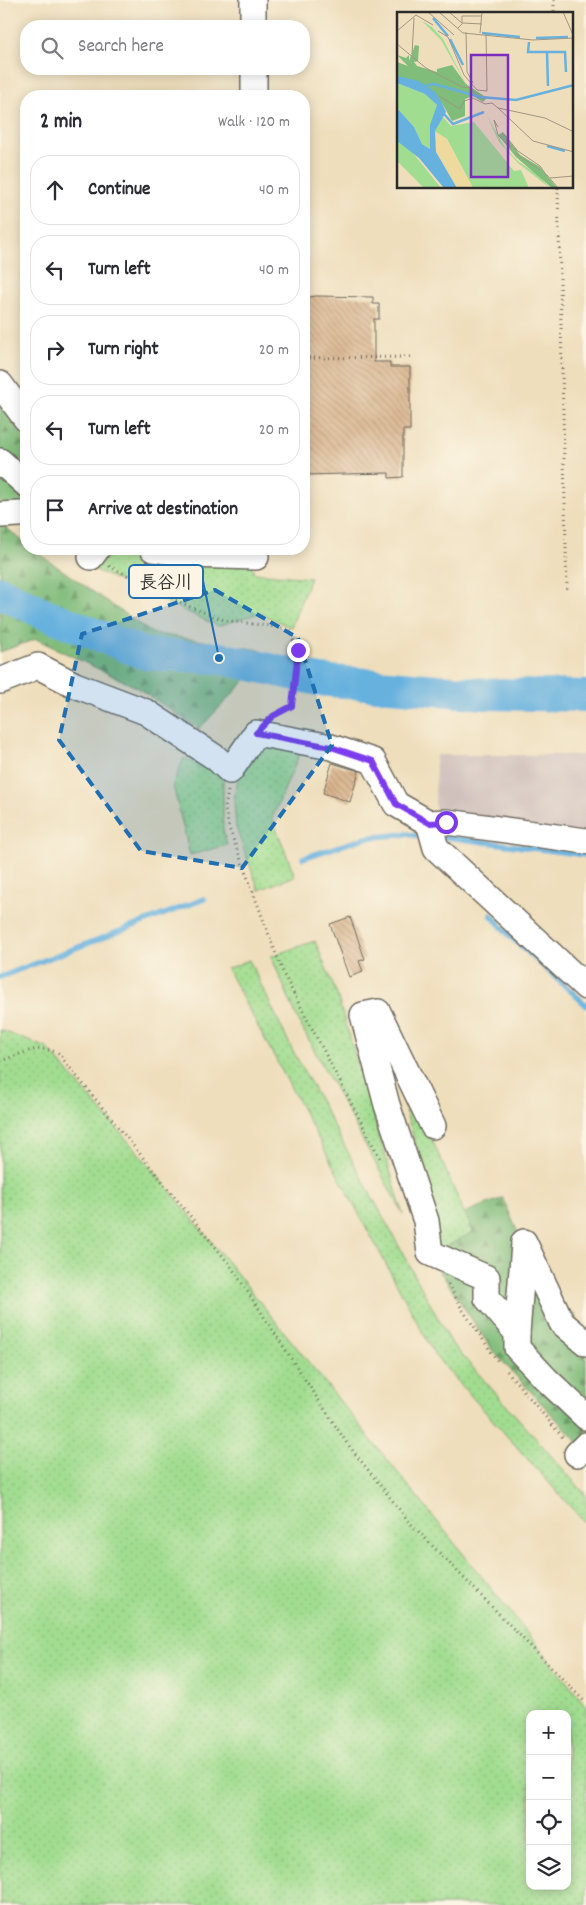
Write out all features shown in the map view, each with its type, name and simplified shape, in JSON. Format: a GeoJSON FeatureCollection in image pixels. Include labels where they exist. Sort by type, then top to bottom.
{"type":"FeatureCollection","features":[{"type":"Feature","properties":{"kind":"street"},"geometry":{"type":"LineString","coordinates":[[253,0],[253,20]]}},
{"type":"Feature","properties":{"kind":"street"},"geometry":{"type":"LineString","coordinates":[[254,75],[254,90]]}},
{"type":"Feature","properties":{"kind":"street"},"geometry":{"type":"LineString","coordinates":[[0,384],[20,410]]}},
{"type":"Feature","properties":{"kind":"street"},"geometry":{"type":"LineString","coordinates":[[0,461],[20,479]]}},
{"type":"Feature","properties":{"kind":"street"},"geometry":{"type":"LineString","coordinates":[[189,555],[256,557],[256,555]]}},
{"type":"Feature","properties":{"kind":"street"},"geometry":{"type":"LineString","coordinates":[[0,681],[38,666],[75,685],[146,712],[216,758],[230,772],[256,733],[331,747],[373,761],[396,804],[429,823],[446,822],[586,841]]}},
{"type":"Feature","properties":{"kind":"street"},"geometry":{"type":"LineString","coordinates":[[429,823],[436,848],[586,987]]}},
{"type":"Feature","properties":{"kind":"street"},"geometry":{"type":"LineString","coordinates":[[433,1126],[378,1012],[363,1016],[387,1105],[426,1221],[430,1253],[487,1278],[487,1298],[517,1333]]}},
{"type":"Feature","properties":{"kind":"street"},"geometry":{"type":"LineString","coordinates":[[586,1343],[562,1323],[524,1242],[517,1348],[586,1417]]}},
{"type":"Feature","properties":{"kind":"path"},"geometry":{"type":"LineString","coordinates":[[558,189],[567,592]]}},
{"type":"Feature","properties":{"kind":"path"},"geometry":{"type":"LineString","coordinates":[[310,358],[412,357]]}},
{"type":"Feature","properties":{"kind":"path"},"geometry":{"type":"LineString","coordinates":[[97,555],[190,608],[224,620],[290,629],[298,650],[292,706],[273,716],[256,733]]}},
{"type":"Feature","properties":{"kind":"path"},"geometry":{"type":"LineString","coordinates":[[0,1061],[36,1049],[47,1048],[58,1053],[230,1265],[346,1442],[411,1524],[586,1703]]}},
{"type":"Feature","properties":{"kind":"highlighted area"},"geometry":{"type":"Polygon","coordinates":[[[215,590],[298,638],[332,745],[242,868],[141,851],[59,740],[82,634],[215,590]]]}},
{"type":"Feature","properties":{"kind":"shaded area"},"geometry":{"type":"Polygon","coordinates":[[[436,755],[586,755],[586,835],[435,811],[436,755]]]}},
{"type":"Feature","properties":{"kind":"green space"},"geometry":{"type":"Polygon","coordinates":[[[0,401],[20,426],[20,518],[0,503],[0,401]]]}},
{"type":"Feature","properties":{"kind":"green space"},"geometry":{"type":"Polygon","coordinates":[[[0,522],[20,539],[20,555],[41,555],[152,633],[261,650],[261,664],[199,729],[136,687],[36,639],[0,652],[0,522]]]}},
{"type":"Feature","properties":{"kind":"green space"},"geometry":{"type":"Polygon","coordinates":[[[105,555],[249,555],[254,573],[310,578],[291,627],[259,613],[218,626],[93,569],[105,555]]]}},
{"type":"Feature","properties":{"kind":"green space"},"geometry":{"type":"Polygon","coordinates":[[[263,740],[301,751],[272,818],[295,876],[259,890],[236,828],[234,800],[240,768],[263,740]]]}},
{"type":"Feature","properties":{"kind":"green space"},"geometry":{"type":"Polygon","coordinates":[[[184,758],[223,775],[223,830],[227,845],[190,855],[173,785],[184,758]]]}},
{"type":"Feature","properties":{"kind":"green space"},"geometry":{"type":"Polygon","coordinates":[[[315,941],[337,995],[403,1214],[299,1022],[271,956],[315,941]]]}},
{"type":"Feature","properties":{"kind":"green space"},"geometry":{"type":"Polygon","coordinates":[[[249,960],[291,1047],[452,1344],[586,1495],[586,1524],[436,1357],[227,969],[249,960]]]}},
{"type":"Feature","properties":{"kind":"green space"},"geometry":{"type":"Polygon","coordinates":[[[374,1009],[473,1232],[430,1256],[431,1194],[374,1009]]]}},
{"type":"Feature","properties":{"kind":"green space"},"geometry":{"type":"Polygon","coordinates":[[[0,1030],[47,1048],[155,1172],[586,1706],[586,1905],[0,1905],[0,1030]]]}},
{"type":"Feature","properties":{"kind":"green space"},"geometry":{"type":"Polygon","coordinates":[[[503,1198],[555,1319],[575,1314],[586,1341],[586,1451],[492,1350],[430,1256],[473,1232],[466,1212],[503,1198]]]}},
{"type":"Feature","properties":{"kind":"building"},"geometry":{"type":"Polygon","coordinates":[[[310,297],[373,297],[373,304],[379,304],[379,319],[374,319],[374,362],[390,362],[390,367],[410,367],[410,430],[403,430],[403,477],[389,478],[389,473],[310,475],[310,297]]]}},
{"type":"Feature","properties":{"kind":"building"},"geometry":{"type":"Polygon","coordinates":[[[332,763],[359,771],[350,802],[323,793],[332,763]]]}},
{"type":"Feature","properties":{"kind":"building"},"geometry":{"type":"Polygon","coordinates":[[[350,917],[365,959],[359,961],[363,972],[349,977],[330,924],[350,917]]]}},
{"type":"Feature","properties":{"kind":"waterway"},"geometry":{"type":"LineString","coordinates":[[0,592],[43,613],[145,654],[219,658],[319,680],[484,694],[586,696]]}},
{"type":"Feature","properties":{"kind":"waterway"},"geometry":{"type":"LineString","coordinates":[[303,858],[365,838],[406,834],[428,837]]}},
{"type":"Feature","properties":{"kind":"waterway"},"geometry":{"type":"LineString","coordinates":[[439,836],[586,855]]}},
{"type":"Feature","properties":{"kind":"waterway"},"geometry":{"type":"LineString","coordinates":[[0,977],[204,899]]}},
{"type":"Feature","properties":{"kind":"waterway"},"geometry":{"type":"LineString","coordinates":[[491,915],[509,935],[586,1005]]}},
{"type":"Feature","properties":{"kind":"place","name":"長谷川"},"geometry":{"type":"Point","coordinates":[219,658]}},
{"type":"Feature","properties":{"kind":"route"},"geometry":{"type":"LineString","coordinates":[[298,650],[292,706],[273,716],[256,733],[331,747],[373,761],[396,804],[429,823],[446,822]]}}]}
